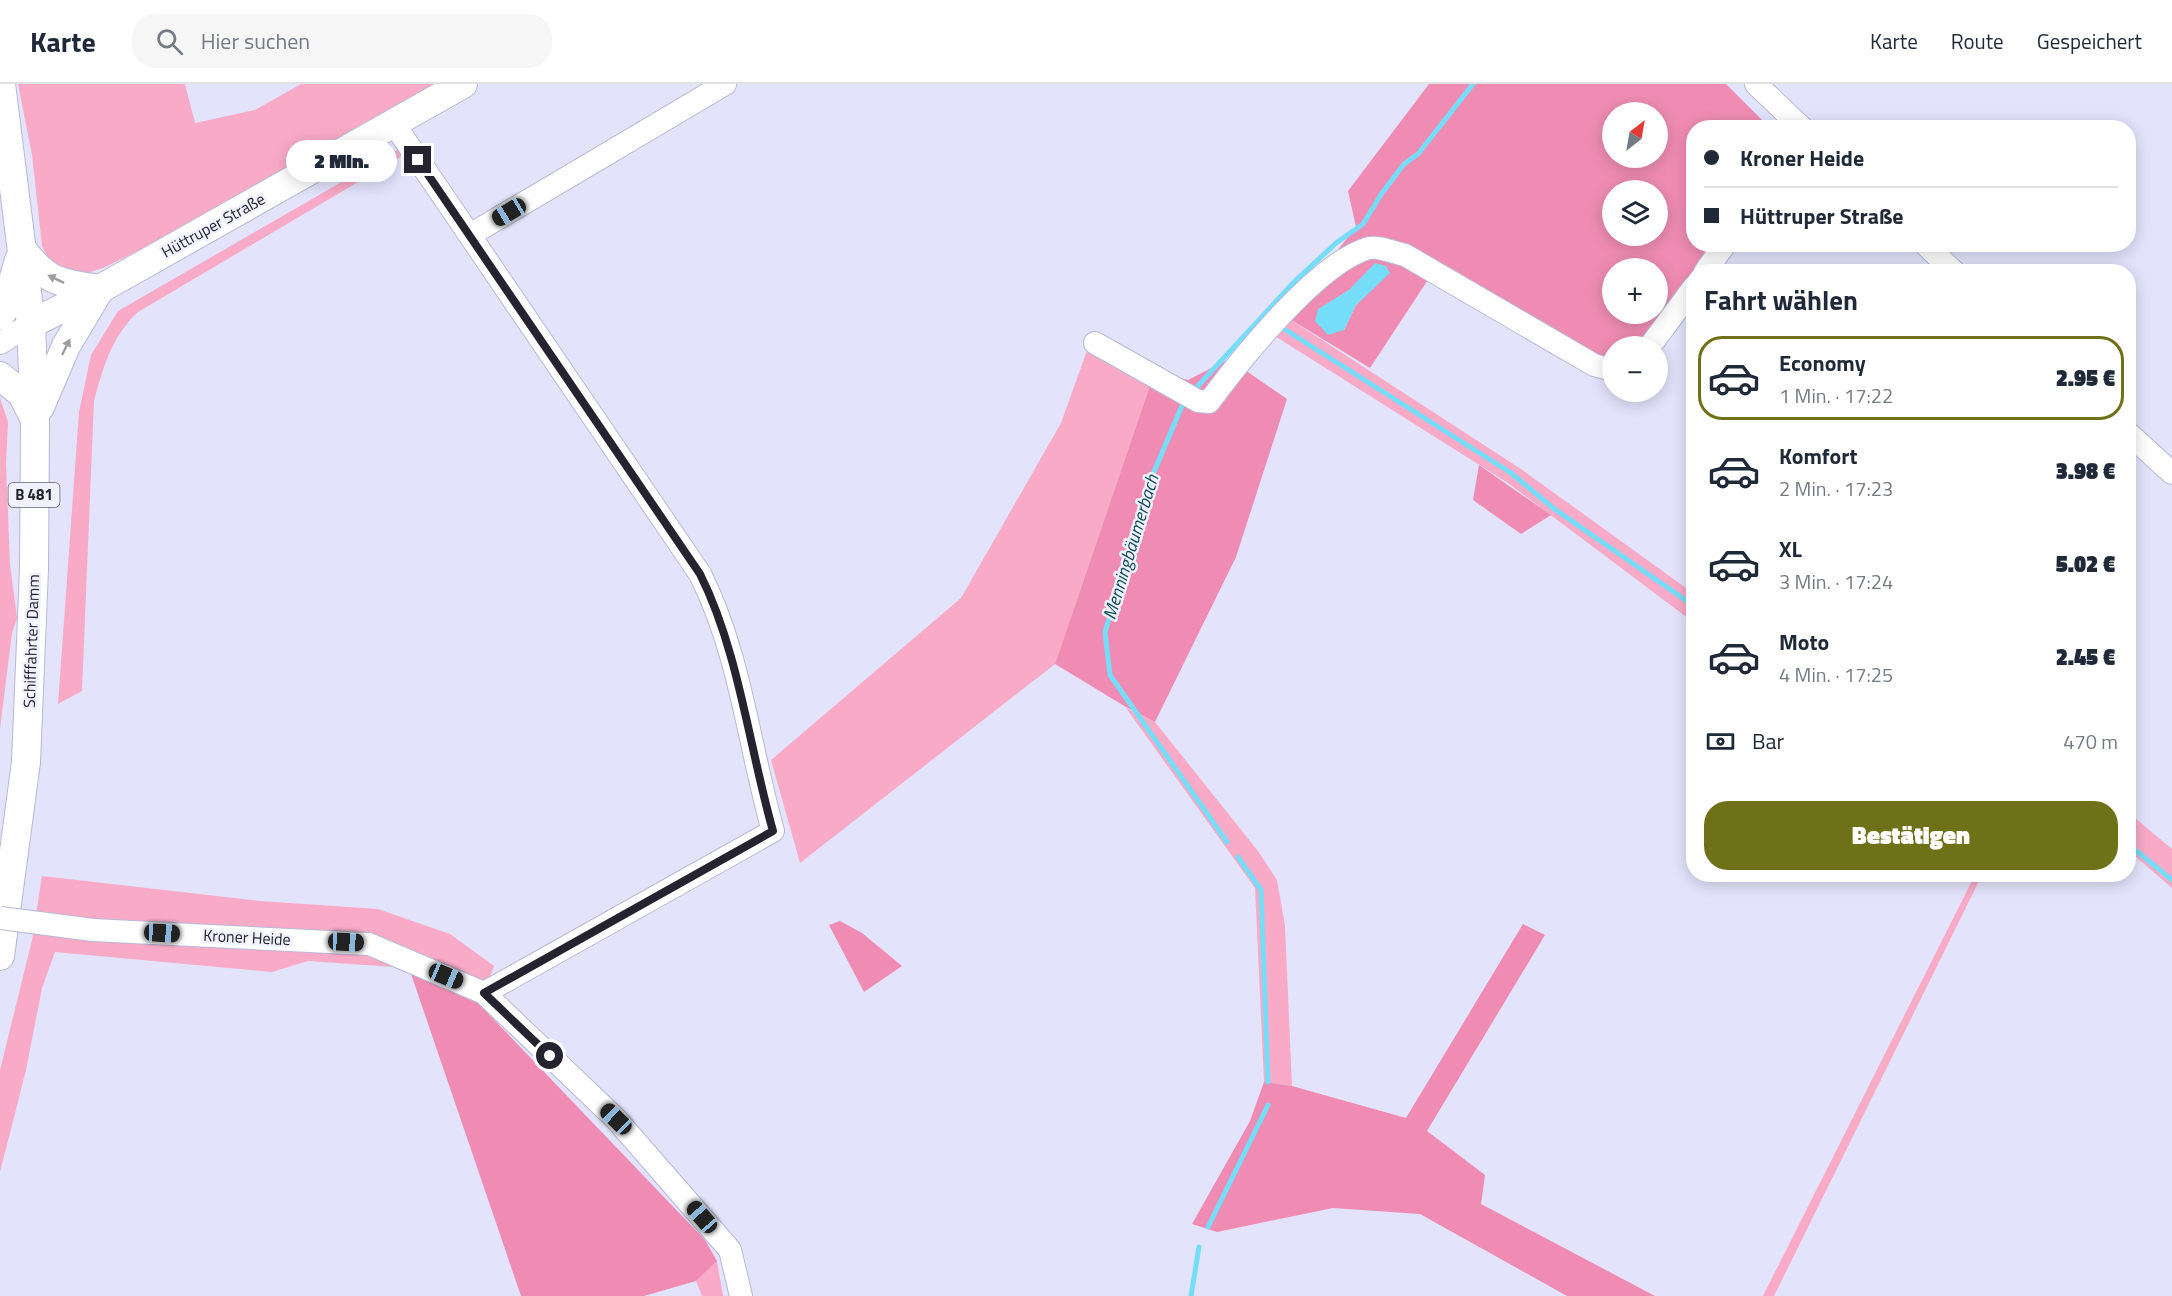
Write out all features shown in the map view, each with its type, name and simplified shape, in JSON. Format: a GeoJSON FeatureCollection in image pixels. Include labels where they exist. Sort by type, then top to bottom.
{"type":"FeatureCollection","features":[{"type":"Feature","properties":{"kind":"main road","name":"B 481"},"geometry":{"type":"LineString","coordinates":[[1,84],[31,324]]}},
{"type":"Feature","properties":{"kind":"main road","name":"Hüttruper Straße"},"geometry":{"type":"LineString","coordinates":[[31,324],[100,289],[463,84]]}},
{"type":"Feature","properties":{"kind":"main road"},"geometry":{"type":"LineString","coordinates":[[22,249],[34,266],[58,282],[100,289],[66,346],[35,420]]}},
{"type":"Feature","properties":{"kind":"main road"},"geometry":{"type":"LineString","coordinates":[[0,315],[5,308],[22,249]]}},
{"type":"Feature","properties":{"kind":"main road","name":"Schifffahrter Damm"},"geometry":{"type":"LineString","coordinates":[[0,956],[26,762],[34,569],[35,420],[31,324]]}},
{"type":"Feature","properties":{"kind":"main road"},"geometry":{"type":"LineString","coordinates":[[0,376],[22,394],[35,420]]}},
{"type":"Feature","properties":{"kind":"street"},"geometry":{"type":"LineString","coordinates":[[470,235],[725,84]]}},
{"type":"Feature","properties":{"kind":"street"},"geometry":{"type":"LineString","coordinates":[[1756,84],[1794,120]]}},
{"type":"Feature","properties":{"kind":"street"},"geometry":{"type":"LineString","coordinates":[[394,124],[700,574],[717,607],[726,638],[757,776],[773,831],[484,993]]}},
{"type":"Feature","properties":{"kind":"street"},"geometry":{"type":"LineString","coordinates":[[1095,343],[1198,401],[1209,402],[1266,333],[1307,290],[1350,256],[1372,247],[1404,255],[1594,365],[1602,367]]}},
{"type":"Feature","properties":{"kind":"street"},"geometry":{"type":"LineString","coordinates":[[1933,252],[1946,264]]}},
{"type":"Feature","properties":{"kind":"street"},"geometry":{"type":"LineString","coordinates":[[1657,336],[1686,298]]}},
{"type":"Feature","properties":{"kind":"street"},"geometry":{"type":"LineString","coordinates":[[0,343],[31,324]]}},
{"type":"Feature","properties":{"kind":"street"},"geometry":{"type":"LineString","coordinates":[[2136,440],[2172,473]]}},
{"type":"Feature","properties":{"kind":"street","name":"Kroner Heide"},"geometry":{"type":"LineString","coordinates":[[0,918],[93,930],[369,944],[484,993],[616,1119],[730,1250],[741,1296]]}},
{"type":"Feature","properties":{"kind":"shaded area"},"geometry":{"type":"Polygon","coordinates":[[[18,84],[185,84],[195,123],[255,110],[301,84],[438,84],[164,238],[103,268],[87,273],[70,273],[49,261],[42,246],[32,155],[18,84]]]}},
{"type":"Feature","properties":{"kind":"shaded area"},"geometry":{"type":"Polygon","coordinates":[[[1429,84],[1726,84],[1762,120],[1686,120],[1686,252],[1717,252],[1708,264],[1686,264],[1686,295],[1668,320],[1668,258],[1602,258],[1602,324],[1665,324],[1656,336],[1602,336],[1602,361],[1437,266],[1370,368],[1285,316],[1356,227],[1348,191],[1429,84]],[[1390,272],[1349,290],[1318,310],[1344,330],[1356,305],[1390,272]]]}},
{"type":"Feature","properties":{"kind":"shaded area"},"geometry":{"type":"Polygon","coordinates":[[[397,150],[402,156],[138,312],[121,331],[105,364],[94,401],[82,691],[58,704],[79,412],[91,355],[118,311],[397,150]]]}},
{"type":"Feature","properties":{"kind":"shaded area"},"geometry":{"type":"Polygon","coordinates":[[[1285,316],[1521,469],[1686,588],[1686,617],[1508,483],[1270,333],[1285,316]]]}},
{"type":"Feature","properties":{"kind":"shaded area"},"geometry":{"type":"Polygon","coordinates":[[[1089,345],[1155,371],[1055,664],[800,863],[771,760],[961,598],[1061,423],[1089,345]]]}},
{"type":"Feature","properties":{"kind":"shaded area"},"geometry":{"type":"Polygon","coordinates":[[[1229,359],[1287,399],[1236,557],[1155,722],[1055,664],[1155,371],[1188,380],[1229,359]]]}},
{"type":"Feature","properties":{"kind":"shaded area"},"geometry":{"type":"Polygon","coordinates":[[[0,398],[8,422],[6,464],[10,564],[17,618],[12,633],[0,729],[0,398]]]}},
{"type":"Feature","properties":{"kind":"shaded area"},"geometry":{"type":"Polygon","coordinates":[[[1479,465],[1551,515],[1521,534],[1473,500],[1479,465]]]}},
{"type":"Feature","properties":{"kind":"shaded area"},"geometry":{"type":"Polygon","coordinates":[[[1126,708],[1155,722],[1258,851],[1277,880],[1285,926],[1292,1086],[1264,1082],[1255,888],[1126,708]]]}},
{"type":"Feature","properties":{"kind":"shaded area"},"geometry":{"type":"Polygon","coordinates":[[[2136,819],[2172,849],[2172,888],[2136,857],[2136,819]]]}},
{"type":"Feature","properties":{"kind":"shaded area"},"geometry":{"type":"Polygon","coordinates":[[[42,876],[260,901],[378,909],[450,934],[494,966],[479,1004],[409,968],[308,961],[272,972],[55,952],[42,988],[26,1070],[0,1172],[0,1070],[32,940],[42,876]]]}},
{"type":"Feature","properties":{"kind":"shaded area"},"geometry":{"type":"Polygon","coordinates":[[[1971,882],[1979,882],[1774,1296],[1763,1296],[1971,882]]]}},
{"type":"Feature","properties":{"kind":"shaded area"},"geometry":{"type":"Polygon","coordinates":[[[840,921],[862,933],[902,966],[864,992],[829,925],[840,921]]]}},
{"type":"Feature","properties":{"kind":"shaded area"},"geometry":{"type":"Polygon","coordinates":[[[1523,924],[1545,935],[1427,1131],[1485,1175],[1481,1204],[1655,1296],[1567,1296],[1420,1214],[1333,1208],[1217,1232],[1192,1224],[1250,1121],[1264,1082],[1292,1086],[1406,1118],[1523,924]]]}},
{"type":"Feature","properties":{"kind":"shaded area"},"geometry":{"type":"Polygon","coordinates":[[[409,968],[479,1004],[705,1240],[717,1261],[696,1281],[644,1296],[521,1296],[409,968]]]}},
{"type":"Feature","properties":{"kind":"shaded area"},"geometry":{"type":"Polygon","coordinates":[[[717,1261],[723,1296],[702,1296],[696,1281],[717,1261]]]}},
{"type":"Feature","properties":{"kind":"water"},"geometry":{"type":"Polygon","coordinates":[[[1375,263],[1386,266],[1390,273],[1356,305],[1344,330],[1328,335],[1315,321],[1318,309],[1349,290],[1375,263]]]}},
{"type":"Feature","properties":{"kind":"waterway","name":"Menningbäumerbach"},"geometry":{"type":"LineString","coordinates":[[1195,389],[1295,281],[1336,243],[1363,224],[1382,193],[1404,164],[1418,154],[1473,84]]}},
{"type":"Feature","properties":{"kind":"waterway"},"geometry":{"type":"LineString","coordinates":[[1281,327],[1511,473],[1553,508],[1686,600]]}},
{"type":"Feature","properties":{"kind":"waterway","name":"Menningbäumerbach"},"geometry":{"type":"LineString","coordinates":[[1184,401],[1153,474],[1105,632],[1110,675],[1227,842]]}},
{"type":"Feature","properties":{"kind":"waterway"},"geometry":{"type":"LineString","coordinates":[[2136,851],[2172,880]]}},
{"type":"Feature","properties":{"kind":"waterway","name":"Menningbäumerbach"},"geometry":{"type":"LineString","coordinates":[[1238,857],[1261,890],[1268,1082]]}},
{"type":"Feature","properties":{"kind":"waterway","name":"Menningbäumerbach"},"geometry":{"type":"LineString","coordinates":[[1208,1227],[1268,1105]]}},
{"type":"Feature","properties":{"kind":"waterway","name":"Menningbäumerbach"},"geometry":{"type":"LineString","coordinates":[[1191,1296],[1199,1247]]}},
{"type":"Feature","properties":{"kind":"route"},"geometry":{"type":"LineString","coordinates":[[418,160],[700,574],[717,607],[726,638],[757,776],[773,831],[484,993],[550,1056]]}}]}
